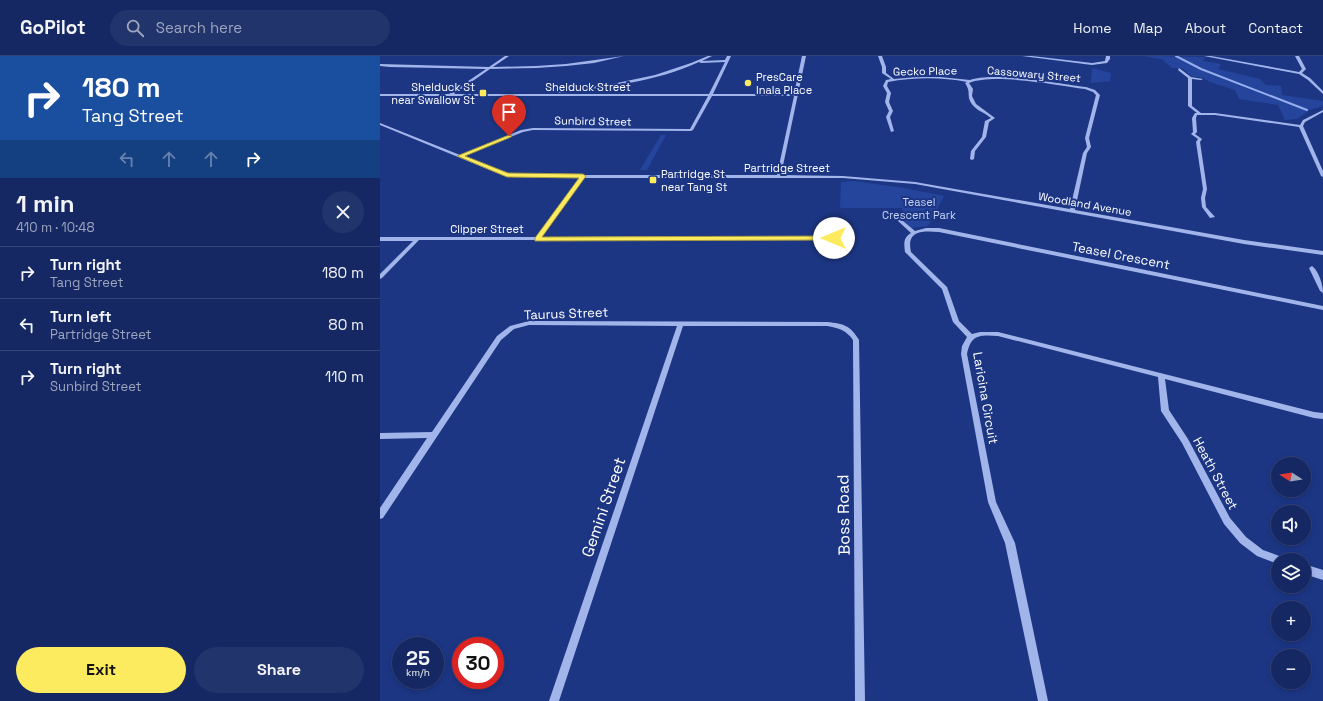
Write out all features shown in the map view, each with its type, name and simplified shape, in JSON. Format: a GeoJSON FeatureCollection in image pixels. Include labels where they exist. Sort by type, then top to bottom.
{"type":"FeatureCollection","features":[{"type":"Feature","properties":{"kind":"street"},"geometry":{"type":"LineString","coordinates":[[450,95],[507,56]]}},
{"type":"Feature","properties":{"kind":"street"},"geometry":{"type":"LineString","coordinates":[[380,65],[492,67],[563,66],[592,63],[622,56]]}},
{"type":"Feature","properties":{"kind":"street"},"geometry":{"type":"LineString","coordinates":[[546,96],[554,93],[617,84],[690,66],[710,56]]}},
{"type":"Feature","properties":{"kind":"street"},"geometry":{"type":"LineString","coordinates":[[696,132],[691,130],[710,96],[725,61],[729,56]]}},
{"type":"Feature","properties":{"kind":"street"},"geometry":{"type":"LineString","coordinates":[[779,176],[804,56]]}},
{"type":"Feature","properties":{"kind":"street"},"geometry":{"type":"LineString","coordinates":[[880,56],[884,68],[884,74],[894,79]]}},
{"type":"Feature","properties":{"kind":"street"},"geometry":{"type":"LineString","coordinates":[[1024,56],[1101,65],[1106,64],[1108,56]]}},
{"type":"Feature","properties":{"kind":"street"},"geometry":{"type":"LineString","coordinates":[[1206,56],[1300,73],[1309,79],[1323,93]]}},
{"type":"Feature","properties":{"kind":"street"},"geometry":{"type":"LineString","coordinates":[[1297,56],[1304,69],[1300,73]]}},
{"type":"Feature","properties":{"kind":"street"},"geometry":{"type":"LineString","coordinates":[[699,62],[725,61]]}},
{"type":"Feature","properties":{"kind":"street"},"geometry":{"type":"LineString","coordinates":[[1179,68],[1190,78],[1201,79]]}},
{"type":"Feature","properties":{"kind":"street","name":"Gecko Place"},"geometry":{"type":"LineString","coordinates":[[892,131],[888,117],[891,111],[887,102],[889,93],[885,86],[887,81],[894,79],[959,78],[969,81]]}},
{"type":"Feature","properties":{"kind":"street","name":"Cassowary Street"},"geometry":{"type":"LineString","coordinates":[[972,159],[973,151],[984,137],[987,121],[994,118],[990,114],[981,111],[972,101],[970,95],[971,89],[967,83],[969,81],[997,78],[1086,88],[1101,92],[1087,138],[1089,147],[1085,153],[1072,212]]}},
{"type":"Feature","properties":{"kind":"street"},"geometry":{"type":"LineString","coordinates":[[1190,78],[1190,106],[1199,113],[1301,126]]}},
{"type":"Feature","properties":{"kind":"street"},"geometry":{"type":"LineString","coordinates":[[597,96],[617,84]]}},
{"type":"Feature","properties":{"kind":"street","name":"Shelduck Street"},"geometry":{"type":"LineString","coordinates":[[380,95],[795,96]]}},
{"type":"Feature","properties":{"kind":"street"},"geometry":{"type":"LineString","coordinates":[[1301,126],[1304,121],[1323,111]]}},
{"type":"Feature","properties":{"kind":"street"},"geometry":{"type":"LineString","coordinates":[[1199,113],[1196,114],[1194,118],[1195,132],[1193,134],[1200,139],[1198,142],[1205,189],[1203,198],[1204,207],[1212,217]]}},
{"type":"Feature","properties":{"kind":"street","name":"Partridge Street"},"geometry":{"type":"LineString","coordinates":[[380,124],[507,175],[843,177]]}},
{"type":"Feature","properties":{"kind":"street"},"geometry":{"type":"LineString","coordinates":[[1301,126],[1323,176]]}},
{"type":"Feature","properties":{"kind":"street"},"geometry":{"type":"LineString","coordinates":[[380,129],[386,127]]}},
{"type":"Feature","properties":{"kind":"street","name":"Sunbird Street"},"geometry":{"type":"LineString","coordinates":[[460,156],[522,131],[533,129],[691,130]]}},
{"type":"Feature","properties":{"kind":"street"},"geometry":{"type":"LineString","coordinates":[[537,239],[583,176]]}},
{"type":"Feature","properties":{"kind":"street","name":"Woodland Avenue"},"geometry":{"type":"LineString","coordinates":[[843,177],[915,184],[1244,242],[1323,253]]}},
{"type":"Feature","properties":{"kind":"street"},"geometry":{"type":"LineString","coordinates":[[900,214],[901,221],[914,233],[907,238],[905,245],[908,252],[945,288],[956,322],[971,336]]}},
{"type":"Feature","properties":{"kind":"street","name":"Teasel Crescent"},"geometry":{"type":"LineString","coordinates":[[914,233],[928,229],[939,230],[1323,308]]}},
{"type":"Feature","properties":{"kind":"street","name":"Clipper Street"},"geometry":{"type":"LineString","coordinates":[[380,239],[834,238]]}},
{"type":"Feature","properties":{"kind":"street"},"geometry":{"type":"LineString","coordinates":[[380,277],[418,239]]}},
{"type":"Feature","properties":{"kind":"street"},"geometry":{"type":"LineString","coordinates":[[1312,268],[1323,291]]}},
{"type":"Feature","properties":{"kind":"street","name":"Taurus Street"},"geometry":{"type":"LineString","coordinates":[[380,514],[499,338],[512,327],[529,323],[827,324],[850,330]]}},
{"type":"Feature","properties":{"kind":"street","name":"Gemini Street"},"geometry":{"type":"LineString","coordinates":[[554,701],[680,324]]}},
{"type":"Feature","properties":{"kind":"street","name":"Boss Road"},"geometry":{"type":"LineString","coordinates":[[850,330],[856,340],[860,701]]}},
{"type":"Feature","properties":{"kind":"street","name":"Laricina Circuit"},"geometry":{"type":"LineString","coordinates":[[1043,701],[1010,543],[992,502],[964,354],[965,345],[971,336],[981,333],[998,334],[1314,415],[1323,416]]}},
{"type":"Feature","properties":{"kind":"street","name":"Heath Street"},"geometry":{"type":"LineString","coordinates":[[1161,376],[1165,411],[1185,441],[1226,521],[1243,540],[1260,554],[1271,557]]}},
{"type":"Feature","properties":{"kind":"street"},"geometry":{"type":"LineString","coordinates":[[380,436],[433,435]]}},
{"type":"Feature","properties":{"kind":"street"},"geometry":{"type":"LineString","coordinates":[[1311,571],[1323,575]]}},
{"type":"Feature","properties":{"kind":"green space"},"geometry":{"type":"Polygon","coordinates":[[[1146,56],[1203,57],[1205,58],[1203,61],[1221,64],[1218,69],[1260,79],[1266,85],[1281,86],[1282,95],[1323,101],[1323,106],[1310,110],[1297,119],[1285,120],[1278,105],[1239,99],[1235,90],[1210,82],[1203,78],[1191,76],[1182,68],[1172,68],[1162,59],[1146,56]]]}},
{"type":"Feature","properties":{"kind":"green space"},"geometry":{"type":"Polygon","coordinates":[[[1092,68],[1111,73],[1110,81],[1091,83],[1092,68]]]}},
{"type":"Feature","properties":{"kind":"green space"},"geometry":{"type":"Polygon","coordinates":[[[661,135],[666,135],[647,170],[640,170],[661,135]]]}},
{"type":"Feature","properties":{"kind":"green space","name":"Teasel Crescent Park"},"geometry":{"type":"Polygon","coordinates":[[[854,181],[904,188],[944,196],[928,226],[909,228],[904,221],[902,208],[840,208],[841,182],[854,181]]]}},
{"type":"Feature","properties":{"kind":"waterway"},"geometry":{"type":"LineString","coordinates":[[1176,56],[1201,69],[1307,110]]}},
{"type":"Feature","properties":{"kind":"place","name":"PresCare Inala Place"},"geometry":{"type":"Point","coordinates":[748,83]}},
{"type":"Feature","properties":{"kind":"place","name":"Shelduck St near Swallow St"},"geometry":{"type":"Point","coordinates":[483,93]}},
{"type":"Feature","properties":{"kind":"place","name":"Partridge St near Tang St"},"geometry":{"type":"Point","coordinates":[653,180]}},
{"type":"Feature","properties":{"kind":"route"},"geometry":{"type":"LineString","coordinates":[[509,136],[460,156],[507,175],[583,176],[537,239],[834,238]]}}]}
